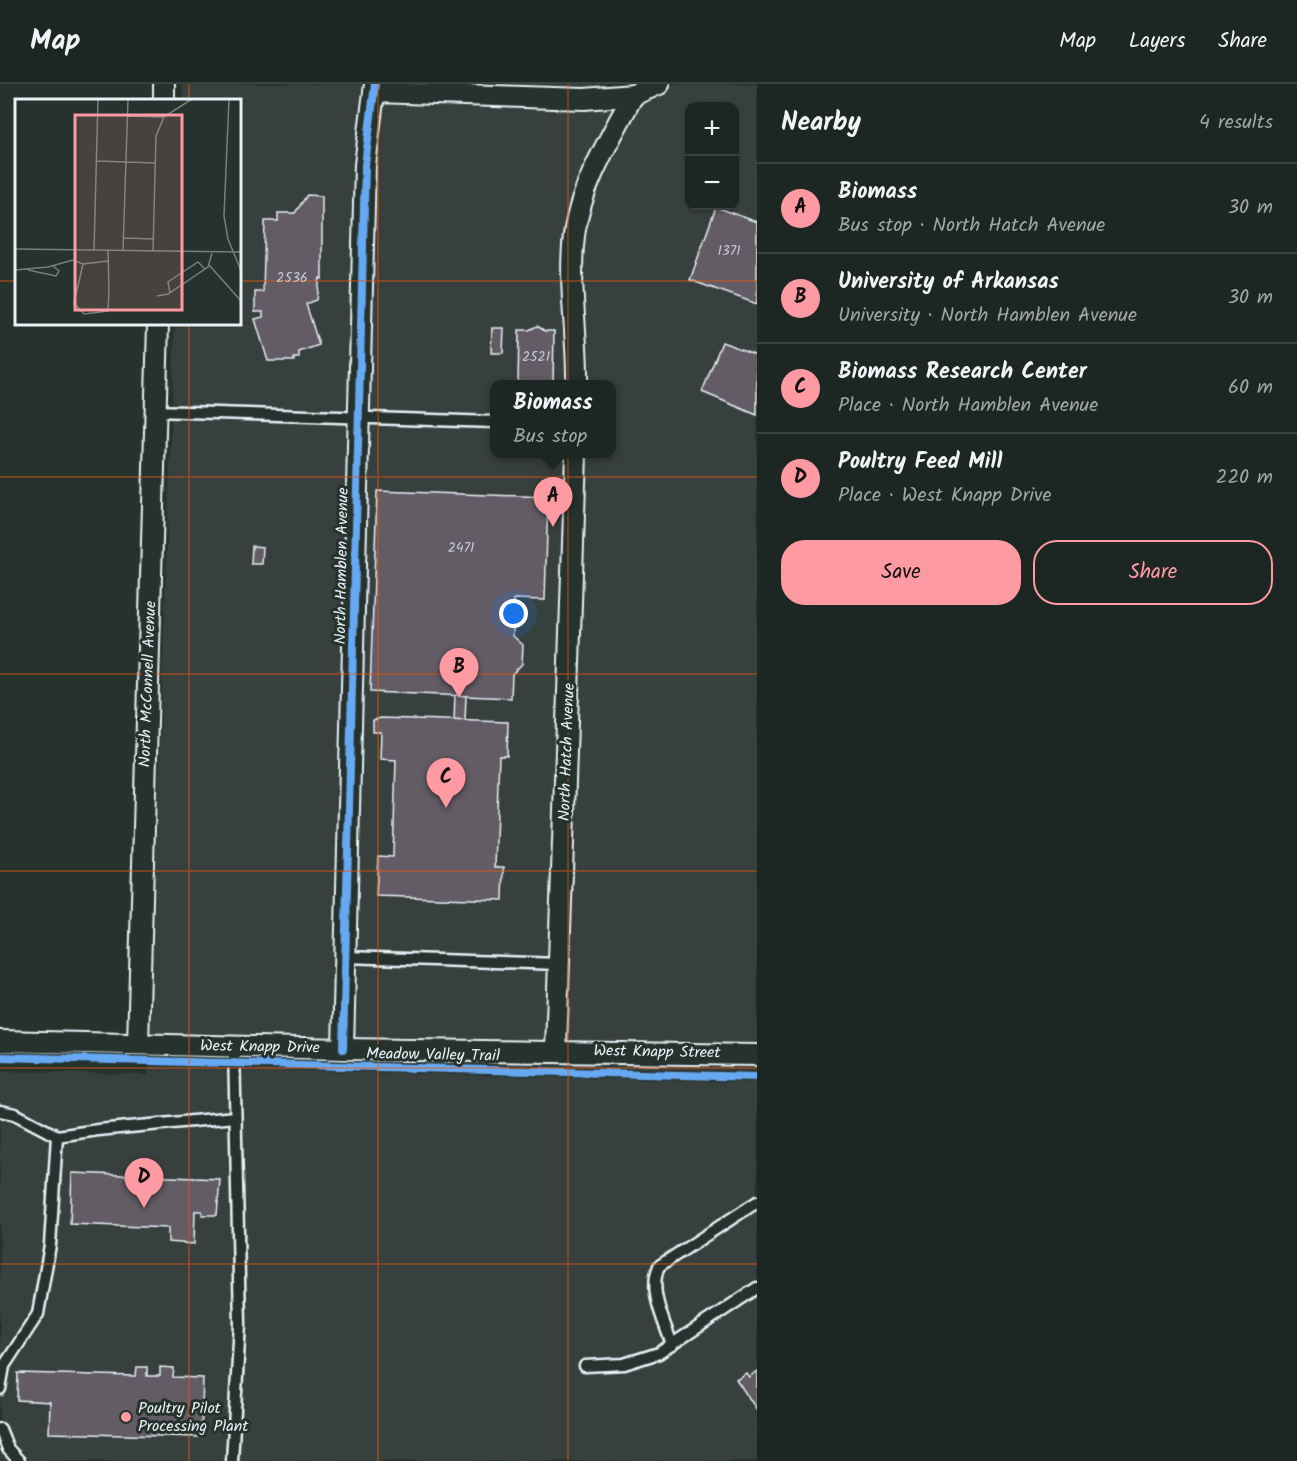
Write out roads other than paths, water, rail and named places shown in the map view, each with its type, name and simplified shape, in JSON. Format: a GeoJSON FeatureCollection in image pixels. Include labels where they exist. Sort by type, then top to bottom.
{"type":"FeatureCollection","features":[{"type":"Feature","properties":{"kind":"street"},"geometry":{"type":"LineString","coordinates":[[375,88],[584,99],[633,95],[659,84]]}},
{"type":"Feature","properties":{"kind":"street","name":"North Hamblen Avenue"},"geometry":{"type":"LineString","coordinates":[[344,1049],[365,165],[375,88]]}},
{"type":"Feature","properties":{"kind":"street"},"geometry":{"type":"LineString","coordinates":[[577,380],[573,270],[575,230],[584,194],[633,95]]}},
{"type":"Feature","properties":{"kind":"street","name":"North McConnell Avenue"},"geometry":{"type":"LineString","coordinates":[[138,1044],[158,326]]}},
{"type":"Feature","properties":{"kind":"street","name":"North Hatch Avenue"},"geometry":{"type":"LineString","coordinates":[[556,1050],[576,458]]}},
{"type":"Feature","properties":{"kind":"street","name":"West Knapp Drive"},"geometry":{"type":"LineString","coordinates":[[0,1041],[344,1049],[556,1050]]}},
{"type":"Feature","properties":{"kind":"street","name":"West Knapp Street"},"geometry":{"type":"LineString","coordinates":[[556,1050],[757,1054]]}},
{"type":"Feature","properties":{"kind":"lane"},"geometry":{"type":"LineString","coordinates":[[155,411],[490,422]]}},
{"type":"Feature","properties":{"kind":"lane"},"geometry":{"type":"LineString","coordinates":[[345,957],[559,964]]}},
{"type":"Feature","properties":{"kind":"lane"},"geometry":{"type":"LineString","coordinates":[[232,1461],[240,1324],[234,1047]]}},
{"type":"Feature","properties":{"kind":"lane"},"geometry":{"type":"LineString","coordinates":[[0,1111],[15,1114],[57,1136],[236,1116]]}},
{"type":"Feature","properties":{"kind":"lane"},"geometry":{"type":"LineString","coordinates":[[0,1389],[4,1366],[38,1314],[50,1245],[57,1136]]}},
{"type":"Feature","properties":{"kind":"lane"},"geometry":{"type":"LineString","coordinates":[[672,1345],[654,1291],[653,1278],[658,1266],[757,1202]]}},
{"type":"Feature","properties":{"kind":"lane"},"geometry":{"type":"LineString","coordinates":[[585,1366],[624,1364],[658,1353],[757,1288]]}},
{"type":"Feature","properties":{"kind":"lane"},"geometry":{"type":"LineString","coordinates":[[0,1429],[8,1449],[19,1461]]}},
{"type":"Feature","properties":{"kind":"place","name":"Biomass"},"geometry":{"type":"Point","coordinates":[553,527]}},
{"type":"Feature","properties":{"kind":"place","name":"University of Arkansas"},"geometry":{"type":"Point","coordinates":[459,698]}},
{"type":"Feature","properties":{"kind":"place","name":"Biomass Research Center"},"geometry":{"type":"Point","coordinates":[446,808]}},
{"type":"Feature","properties":{"kind":"place","name":"Poultry Feed Mill"},"geometry":{"type":"Point","coordinates":[144,1208]}},
{"type":"Feature","properties":{"kind":"place","name":"Poultry Pilot Processing Plant"},"geometry":{"type":"Point","coordinates":[126,1417]}}]}
